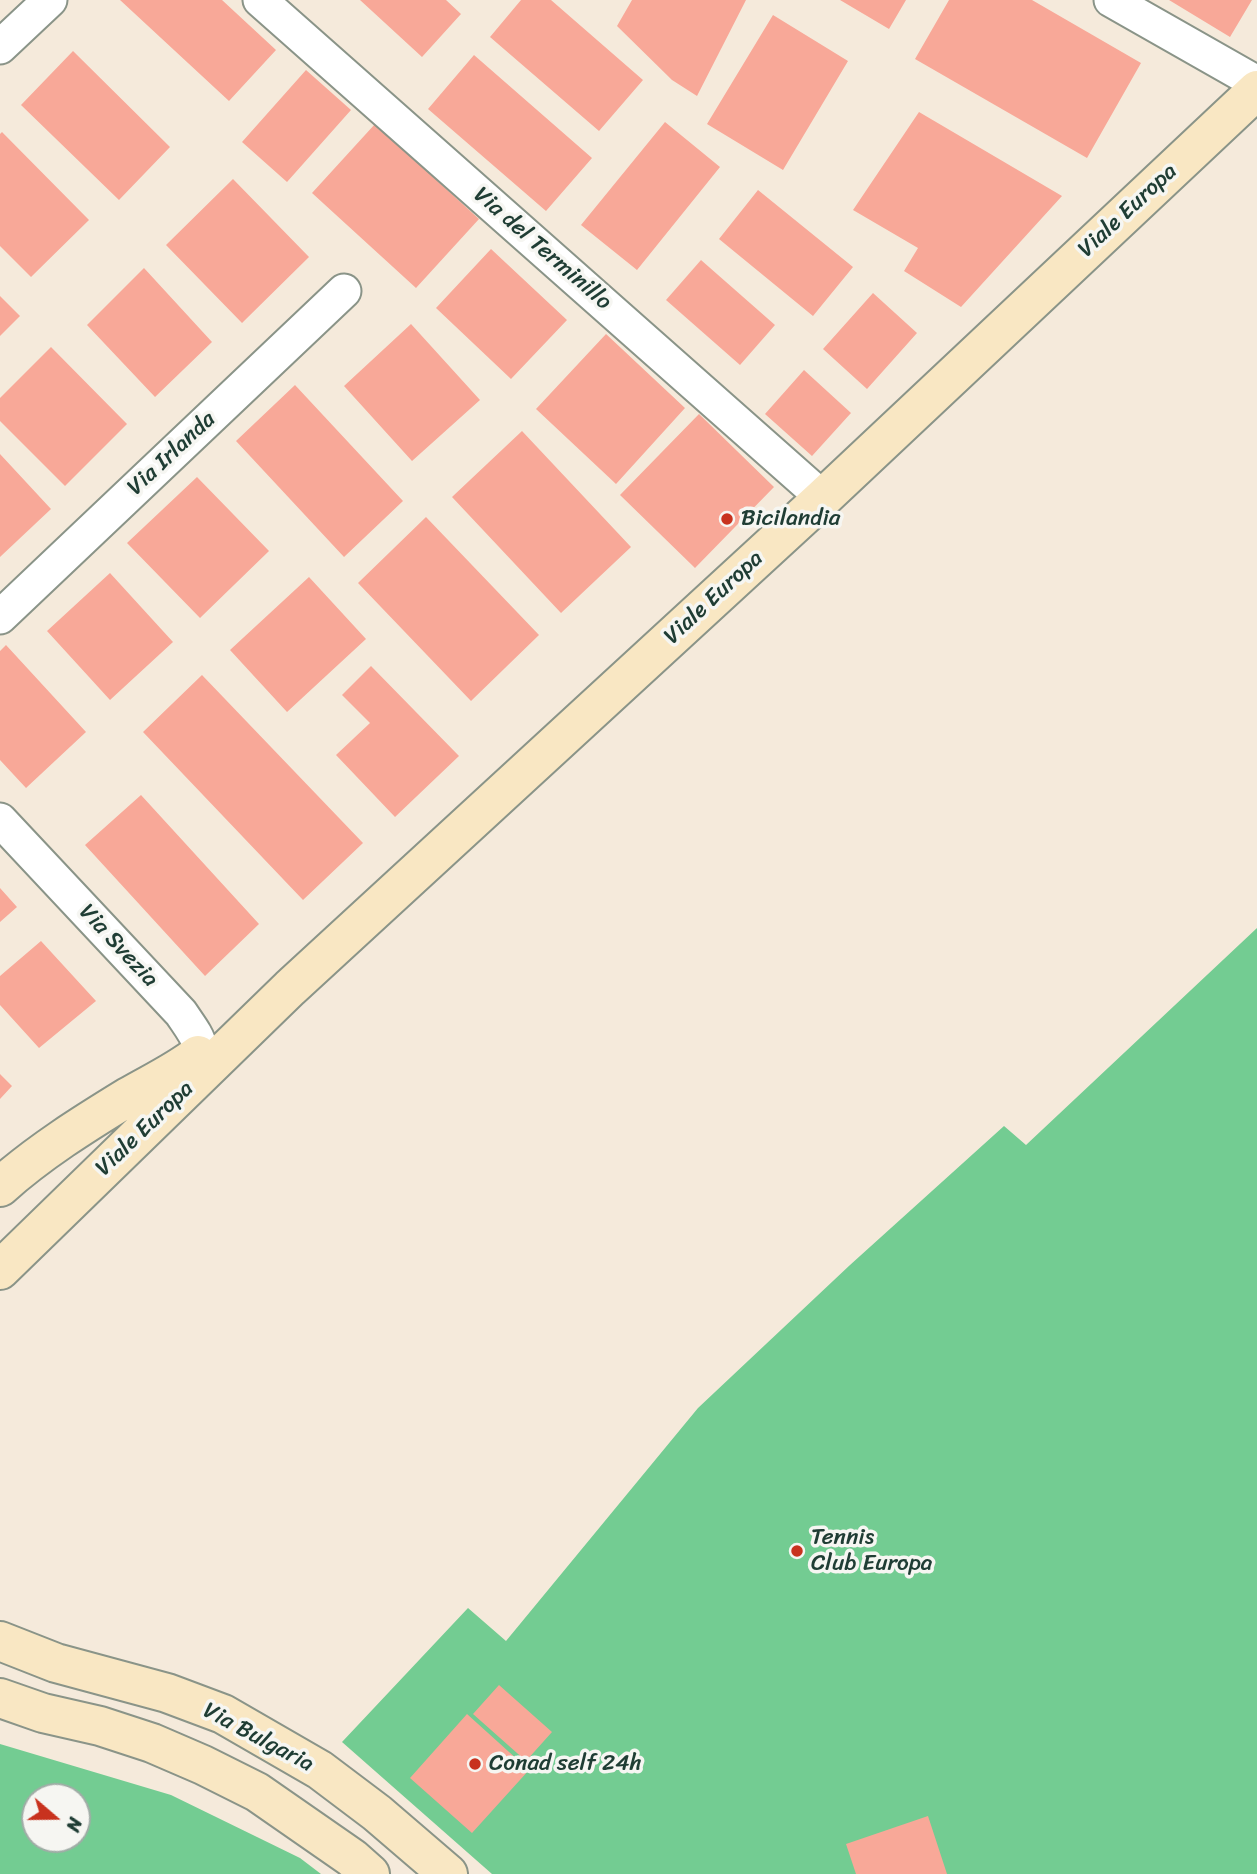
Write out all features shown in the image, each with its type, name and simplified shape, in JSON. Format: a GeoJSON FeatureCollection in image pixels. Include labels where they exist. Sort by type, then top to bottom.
{"type":"FeatureCollection","features":[{"type":"Feature","properties":{"kind":"street"},"geometry":{"type":"LineString","coordinates":[[0,47],[50,0]]}},
{"type":"Feature","properties":{"kind":"street","name":"Via del Terminillo"},"geometry":{"type":"LineString","coordinates":[[260,0],[823,498]]}},
{"type":"Feature","properties":{"kind":"street"},"geometry":{"type":"LineString","coordinates":[[1111,0],[1257,83]]}},
{"type":"Feature","properties":{"kind":"street","name":"Viale Europa"},"geometry":{"type":"LineString","coordinates":[[3,1262],[196,1069],[290,988],[823,498],[1257,90]]}},
{"type":"Feature","properties":{"kind":"street","name":"Via Irlanda"},"geometry":{"type":"LineString","coordinates":[[0,617],[344,291]]}},
{"type":"Feature","properties":{"kind":"street","name":"Via Svezia"},"geometry":{"type":"LineString","coordinates":[[0,820],[181,1013],[198,1037],[196,1069]]}},
{"type":"Feature","properties":{"kind":"street","name":"Viale Europa"},"geometry":{"type":"LineString","coordinates":[[0,1187],[18,1170],[63,1138],[129,1097],[182,1067],[196,1069]]}},
{"type":"Feature","properties":{"kind":"street","name":"Via Bulgaria"},"geometry":{"type":"LineString","coordinates":[[0,1641],[56,1663],[167,1693],[223,1714],[320,1770],[377,1813],[448,1874]]}},
{"type":"Feature","properties":{"kind":"street"},"geometry":{"type":"LineString","coordinates":[[0,1698],[43,1713],[100,1726],[152,1743],[203,1765],[268,1799],[352,1858],[370,1874]]}},
{"type":"Feature","properties":{"kind":"green space"},"geometry":{"type":"Polygon","coordinates":[[[1257,928],[1257,1874],[492,1874],[342,1742],[468,1608],[506,1641],[698,1408],[850,1265],[1004,1126],[1026,1145],[1257,928]]]}},
{"type":"Feature","properties":{"kind":"green space"},"geometry":{"type":"Polygon","coordinates":[[[0,1744],[171,1795],[300,1858],[321,1874],[0,1874],[0,1744]]]}},
{"type":"Feature","properties":{"kind":"building"},"geometry":{"type":"Polygon","coordinates":[[[120,0],[222,0],[276,50],[229,101],[120,0]]]}},
{"type":"Feature","properties":{"kind":"building"},"geometry":{"type":"Polygon","coordinates":[[[360,0],[446,0],[461,14],[422,57],[360,0]]]}},
{"type":"Feature","properties":{"kind":"building"},"geometry":{"type":"Polygon","coordinates":[[[521,0],[551,0],[643,80],[599,131],[490,37],[521,0]]]}},
{"type":"Feature","properties":{"kind":"building"},"geometry":{"type":"Polygon","coordinates":[[[632,0],[746,0],[697,96],[672,80],[617,26],[632,0]]]}},
{"type":"Feature","properties":{"kind":"building"},"geometry":{"type":"Polygon","coordinates":[[[840,0],[906,0],[889,29],[840,0]]]}},
{"type":"Feature","properties":{"kind":"building"},"geometry":{"type":"Polygon","coordinates":[[[949,0],[1032,0],[1141,63],[1087,158],[915,59],[949,0]]]}},
{"type":"Feature","properties":{"kind":"building"},"geometry":{"type":"Polygon","coordinates":[[[1169,0],[1252,0],[1230,37],[1169,0]]]}},
{"type":"Feature","properties":{"kind":"building"},"geometry":{"type":"Polygon","coordinates":[[[773,15],[848,61],[783,170],[707,124],[773,15]]]}},
{"type":"Feature","properties":{"kind":"building"},"geometry":{"type":"Polygon","coordinates":[[[73,51],[170,147],[119,200],[21,105],[73,51]]]}},
{"type":"Feature","properties":{"kind":"building"},"geometry":{"type":"Polygon","coordinates":[[[474,55],[592,158],[546,211],[428,109],[474,55]]]}},
{"type":"Feature","properties":{"kind":"building"},"geometry":{"type":"Polygon","coordinates":[[[306,70],[351,110],[287,182],[242,142],[306,70]]]}},
{"type":"Feature","properties":{"kind":"building"},"geometry":{"type":"Polygon","coordinates":[[[919,112],[1062,196],[961,307],[904,271],[918,248],[853,210],[919,112]]]}},
{"type":"Feature","properties":{"kind":"building"},"geometry":{"type":"Polygon","coordinates":[[[665,122],[720,167],[637,270],[581,225],[665,122]]]}},
{"type":"Feature","properties":{"kind":"building"},"geometry":{"type":"Polygon","coordinates":[[[375,124],[479,219],[416,288],[312,193],[375,124]]]}},
{"type":"Feature","properties":{"kind":"building"},"geometry":{"type":"Polygon","coordinates":[[[2,132],[89,220],[31,277],[0,246],[2,132]]]}},
{"type":"Feature","properties":{"kind":"building"},"geometry":{"type":"Polygon","coordinates":[[[233,179],[309,257],[242,323],[166,245],[233,179]]]}},
{"type":"Feature","properties":{"kind":"building"},"geometry":{"type":"Polygon","coordinates":[[[758,190],[853,267],[813,316],[719,239],[758,190]]]}},
{"type":"Feature","properties":{"kind":"building"},"geometry":{"type":"Polygon","coordinates":[[[491,249],[567,320],[511,379],[436,308],[491,249]]]}},
{"type":"Feature","properties":{"kind":"building"},"geometry":{"type":"Polygon","coordinates":[[[701,260],[775,325],[740,365],[666,300],[701,260]]]}},
{"type":"Feature","properties":{"kind":"building"},"geometry":{"type":"Polygon","coordinates":[[[144,268],[212,342],[155,397],[87,325],[144,268]]]}},
{"type":"Feature","properties":{"kind":"building"},"geometry":{"type":"Polygon","coordinates":[[[873,293],[917,333],[867,389],[823,349],[873,293]]]}},
{"type":"Feature","properties":{"kind":"building"},"geometry":{"type":"Polygon","coordinates":[[[0,296],[20,316],[0,336],[0,296]]]}},
{"type":"Feature","properties":{"kind":"building"},"geometry":{"type":"Polygon","coordinates":[[[411,324],[480,400],[412,461],[344,386],[411,324]]]}},
{"type":"Feature","properties":{"kind":"building"},"geometry":{"type":"Polygon","coordinates":[[[606,334],[685,408],[616,484],[536,409],[606,334]]]}},
{"type":"Feature","properties":{"kind":"building"},"geometry":{"type":"Polygon","coordinates":[[[51,347],[127,424],[65,486],[0,421],[0,398],[51,347]]]}},
{"type":"Feature","properties":{"kind":"building"},"geometry":{"type":"Polygon","coordinates":[[[804,370],[851,413],[812,456],[765,414],[804,370]]]}},
{"type":"Feature","properties":{"kind":"building"},"geometry":{"type":"Polygon","coordinates":[[[295,385],[403,501],[344,557],[236,441],[295,385]]]}},
{"type":"Feature","properties":{"kind":"building"},"geometry":{"type":"Polygon","coordinates":[[[699,414],[774,487],[695,568],[620,495],[699,414]]]}},
{"type":"Feature","properties":{"kind":"building"},"geometry":{"type":"Polygon","coordinates":[[[522,431],[631,547],[561,613],[452,497],[522,431]]]}},
{"type":"Feature","properties":{"kind":"building"},"geometry":{"type":"Polygon","coordinates":[[[0,454],[51,509],[0,557],[0,454]]]}},
{"type":"Feature","properties":{"kind":"building"},"geometry":{"type":"Polygon","coordinates":[[[197,477],[269,551],[200,618],[127,543],[197,477]]]}},
{"type":"Feature","properties":{"kind":"building"},"geometry":{"type":"Polygon","coordinates":[[[426,517],[539,635],[471,701],[358,583],[426,517]]]}},
{"type":"Feature","properties":{"kind":"building"},"geometry":{"type":"Polygon","coordinates":[[[110,573],[173,642],[110,700],[47,631],[110,573]]]}},
{"type":"Feature","properties":{"kind":"building"},"geometry":{"type":"Polygon","coordinates":[[[309,577],[366,639],[287,712],[230,650],[309,577]]]}},
{"type":"Feature","properties":{"kind":"building"},"geometry":{"type":"Polygon","coordinates":[[[6,645],[86,732],[26,788],[0,760],[0,651],[6,645]]]}},
{"type":"Feature","properties":{"kind":"building"},"geometry":{"type":"Polygon","coordinates":[[[371,666],[459,756],[395,817],[336,755],[370,723],[342,695],[371,666]]]}},
{"type":"Feature","properties":{"kind":"building"},"geometry":{"type":"Polygon","coordinates":[[[202,675],[363,843],[303,900],[143,732],[202,675]]]}},
{"type":"Feature","properties":{"kind":"building"},"geometry":{"type":"Polygon","coordinates":[[[141,795],[259,924],[205,976],[85,845],[141,795]]]}},
{"type":"Feature","properties":{"kind":"building"},"geometry":{"type":"Polygon","coordinates":[[[0,888],[17,907],[0,922],[0,888]]]}},
{"type":"Feature","properties":{"kind":"building"},"geometry":{"type":"Polygon","coordinates":[[[41,941],[96,1001],[39,1048],[0,1005],[0,976],[41,941]]]}},
{"type":"Feature","properties":{"kind":"building"},"geometry":{"type":"Polygon","coordinates":[[[0,1074],[12,1086],[0,1099],[0,1074]]]}},
{"type":"Feature","properties":{"kind":"building"},"geometry":{"type":"Polygon","coordinates":[[[499,1685],[552,1732],[526,1761],[473,1714],[499,1685]]]}},
{"type":"Feature","properties":{"kind":"building"},"geometry":{"type":"Polygon","coordinates":[[[467,1714],[529,1770],[472,1833],[410,1778],[467,1714]]]}},
{"type":"Feature","properties":{"kind":"building"},"geometry":{"type":"Polygon","coordinates":[[[928,1816],[947,1874],[856,1874],[846,1844],[928,1816]]]}},
{"type":"Feature","properties":{"kind":"place","name":"Bicilandia"},"geometry":{"type":"Point","coordinates":[727,519]}},
{"type":"Feature","properties":{"kind":"place","name":"Tennis Club Europa"},"geometry":{"type":"Point","coordinates":[797,1551]}},
{"type":"Feature","properties":{"kind":"place","name":"Conad self 24h"},"geometry":{"type":"Point","coordinates":[475,1764]}}]}
